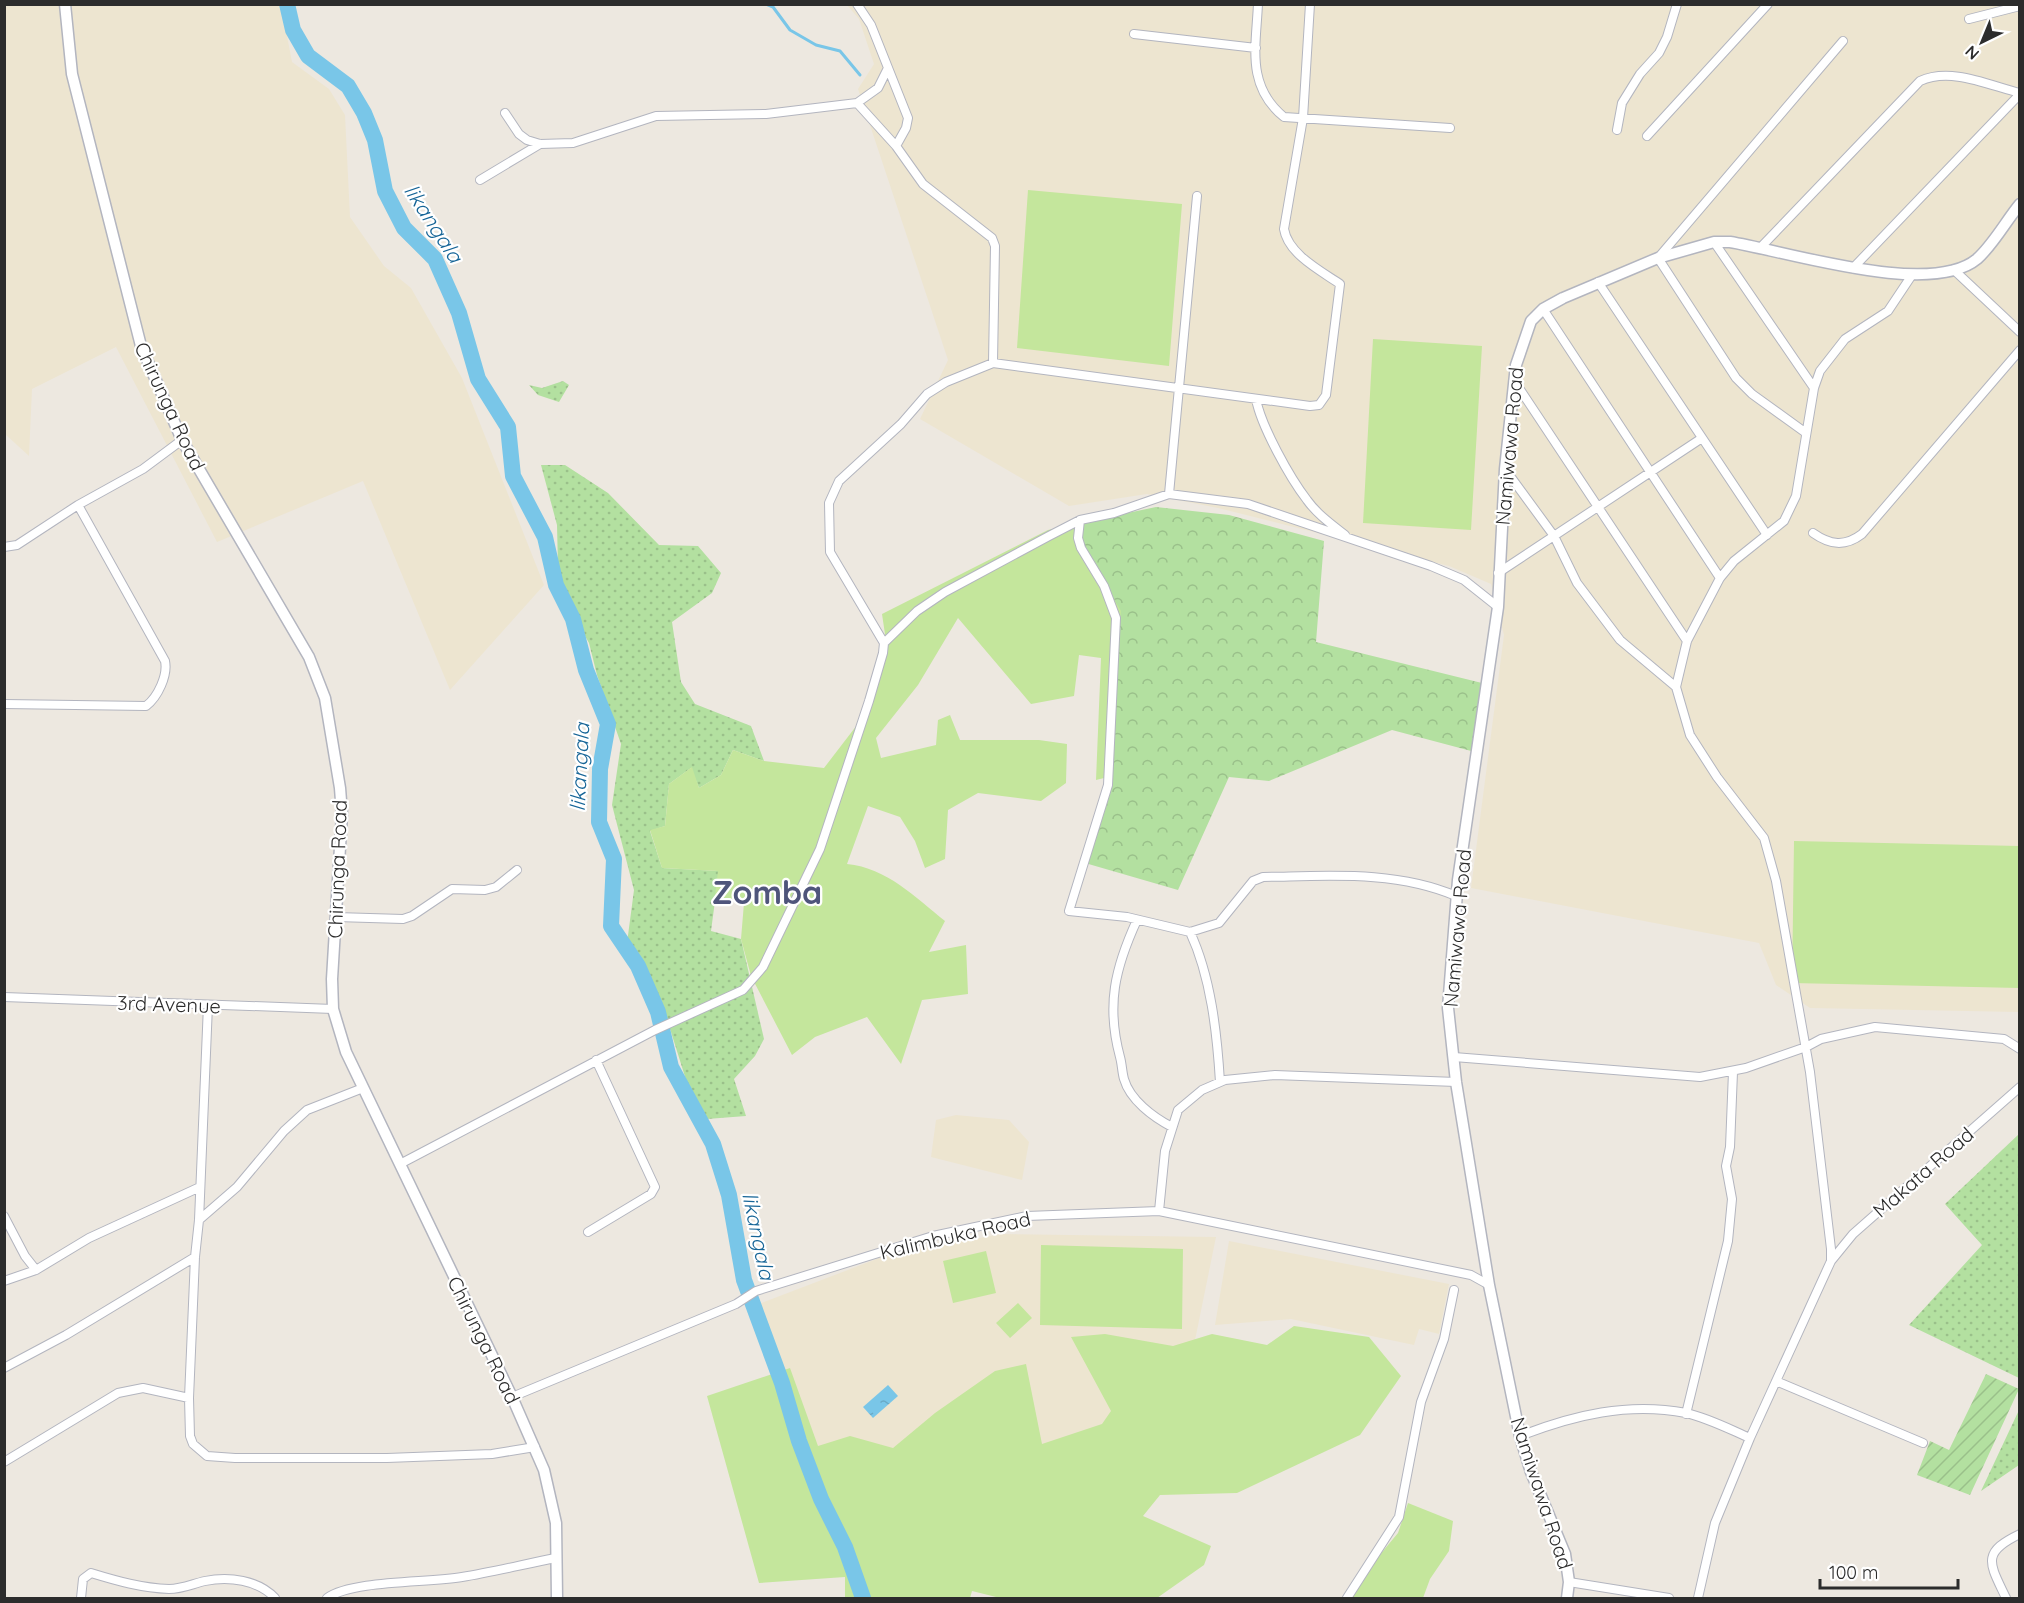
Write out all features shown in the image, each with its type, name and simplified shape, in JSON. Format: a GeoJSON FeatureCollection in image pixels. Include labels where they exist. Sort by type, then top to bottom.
{"type":"FeatureCollection","features":[{"type":"Feature","properties":{"kind":"street","name":"Chirunga Road"},"geometry":{"type":"LineString","coordinates":[[65,4],[72,74],[136,333],[182,440],[309,657],[325,698],[335,748],[342,814],[332,979],[333,1009],[345,1052],[535,1447],[554,1507],[557,1599]]}},
{"type":"Feature","properties":{"kind":"street"},"geometry":{"type":"LineString","coordinates":[[857,4],[871,25],[908,118],[906,128],[896,146]]}},
{"type":"Feature","properties":{"kind":"street"},"geometry":{"type":"LineString","coordinates":[[1258,4],[1254,70],[1276,110],[1284,117],[1450,128]]}},
{"type":"Feature","properties":{"kind":"street"},"geometry":{"type":"LineString","coordinates":[[400,1164],[677,1019],[731,997],[743,990],[763,968],[822,843],[883,652],[884,643],[830,552],[829,503],[839,481],[901,424],[927,394],[946,382],[993,363],[1179,390],[1310,406],[1319,405],[1326,395],[1340,284],[1303,257],[1287,241],[1284,230],[1303,118],[1310,4]]}},
{"type":"Feature","properties":{"kind":"street"},"geometry":{"type":"LineString","coordinates":[[1617,130],[1622,103],[1640,74],[1659,53],[1677,4]]}},
{"type":"Feature","properties":{"kind":"street"},"geometry":{"type":"LineString","coordinates":[[1647,136],[1768,4]]}},
{"type":"Feature","properties":{"kind":"street"},"geometry":{"type":"LineString","coordinates":[[1969,19],[2019,6]]}},
{"type":"Feature","properties":{"kind":"street"},"geometry":{"type":"LineString","coordinates":[[1134,34],[1256,48]]}},
{"type":"Feature","properties":{"kind":"street"},"geometry":{"type":"LineString","coordinates":[[1658,258],[1843,41]]}},
{"type":"Feature","properties":{"kind":"street"},"geometry":{"type":"LineString","coordinates":[[505,112],[519,134],[526,140],[540,144],[573,143],[656,116],[766,114],[857,103],[878,88],[888,68]]}},
{"type":"Feature","properties":{"kind":"street"},"geometry":{"type":"LineString","coordinates":[[1761,247],[1920,81],[1933,75],[1947,74],[2019,94],[1853,268]]}},
{"type":"Feature","properties":{"kind":"street"},"geometry":{"type":"LineString","coordinates":[[857,103],[896,146],[933,194],[987,231],[992,238],[995,246],[993,363]]}},
{"type":"Feature","properties":{"kind":"street"},"geometry":{"type":"LineString","coordinates":[[480,180],[540,144]]}},
{"type":"Feature","properties":{"kind":"street"},"geometry":{"type":"LineString","coordinates":[[1169,494],[1197,196]]}},
{"type":"Feature","properties":{"kind":"street"},"geometry":{"type":"LineString","coordinates":[[1720,578],[1543,309],[1598,282],[1658,258],[1714,242],[1761,247],[1853,268],[1912,275],[1954,270],[1977,260],[2019,204]]}},
{"type":"Feature","properties":{"kind":"street"},"geometry":{"type":"LineString","coordinates":[[1714,242],[1814,388]]}},
{"type":"Feature","properties":{"kind":"street"},"geometry":{"type":"LineString","coordinates":[[1658,258],[1736,378],[1752,394],[1806,433]]}},
{"type":"Feature","properties":{"kind":"street"},"geometry":{"type":"LineString","coordinates":[[1954,270],[2019,332]]}},
{"type":"Feature","properties":{"kind":"street"},"geometry":{"type":"LineString","coordinates":[[1831,1261],[1806,1047],[1776,881],[1764,838],[1717,777],[1690,735],[1676,687],[1687,641],[1720,578],[1734,561],[1784,520],[1796,496],[1814,388],[1820,371],[1845,339],[1888,311],[1912,275]]}},
{"type":"Feature","properties":{"kind":"street"},"geometry":{"type":"LineString","coordinates":[[1598,282],[1767,535]]}},
{"type":"Feature","properties":{"kind":"street","name":"Namiwawa Road"},"geometry":{"type":"LineString","coordinates":[[1543,309],[1531,321],[1516,365],[1505,469],[1498,607],[1456,896],[1448,1008],[1456,1082],[1489,1285],[1520,1436],[1531,1472],[1565,1554],[1569,1582],[1567,1599]]}},
{"type":"Feature","properties":{"kind":"street"},"geometry":{"type":"LineString","coordinates":[[1813,533],[1831,543],[1840,544],[1851,542],[1862,534],[2019,350]]}},
{"type":"Feature","properties":{"kind":"street"},"geometry":{"type":"LineString","coordinates":[[1515,382],[1687,641]]}},
{"type":"Feature","properties":{"kind":"street"},"geometry":{"type":"LineString","coordinates":[[1256,399],[1269,435],[1305,499],[1318,513],[1350,539]]}},
{"type":"Feature","properties":{"kind":"street"},"geometry":{"type":"LineString","coordinates":[[1498,573],[1702,438]]}},
{"type":"Feature","properties":{"kind":"street"},"geometry":{"type":"LineString","coordinates":[[4,547],[17,545],[78,505],[143,469],[182,440]]}},
{"type":"Feature","properties":{"kind":"street"},"geometry":{"type":"LineString","coordinates":[[1505,469],[1554,536],[1577,583],[1620,640],[1676,687]]}},
{"type":"Feature","properties":{"kind":"street"},"geometry":{"type":"LineString","coordinates":[[884,643],[908,618],[945,592],[1080,520],[1114,513],[1169,494],[1248,504],[1350,539],[1451,574],[1479,590],[1498,607]]}},
{"type":"Feature","properties":{"kind":"street"},"geometry":{"type":"LineString","coordinates":[[4,704],[140,708],[146,706],[154,698],[165,673],[165,661],[78,505]]}},
{"type":"Feature","properties":{"kind":"street"},"geometry":{"type":"LineString","coordinates":[[1080,520],[1078,538],[1104,586],[1116,618],[1107,784],[1069,911],[1137,920],[1190,932],[1219,923],[1252,881],[1263,878],[1395,878],[1437,888],[1456,896]]}},
{"type":"Feature","properties":{"kind":"street"},"geometry":{"type":"LineString","coordinates":[[336,917],[403,919],[412,916],[452,889],[485,890],[496,887],[517,870]]}},
{"type":"Feature","properties":{"kind":"street"},"geometry":{"type":"LineString","coordinates":[[1137,920],[1116,975],[1111,1014],[1114,1039],[1125,1082],[1134,1098],[1172,1127]]}},
{"type":"Feature","properties":{"kind":"street"},"geometry":{"type":"LineString","coordinates":[[1190,932],[1198,948],[1211,1009],[1220,1082]]}},
{"type":"Feature","properties":{"kind":"street","name":"3rd Avenue"},"geometry":{"type":"LineString","coordinates":[[4,997],[333,1009]]}},
{"type":"Feature","properties":{"kind":"street"},"geometry":{"type":"LineString","coordinates":[[208,1005],[200,1220],[195,1257],[189,1398],[190,1436],[199,1452],[207,1456],[387,1458],[492,1454],[535,1447]]}},
{"type":"Feature","properties":{"kind":"street"},"geometry":{"type":"LineString","coordinates":[[1454,1057],[1700,1077],[1733,1072],[1806,1047],[1829,1036],[1875,1027],[2004,1039],[2019,1049]]}},
{"type":"Feature","properties":{"kind":"street"},"geometry":{"type":"LineString","coordinates":[[588,1232],[651,1194],[655,1187],[596,1060]]}},
{"type":"Feature","properties":{"kind":"street"},"geometry":{"type":"LineString","coordinates":[[1686,1413],[1728,1241],[1732,1199],[1726,1166],[1730,1147],[1733,1072]]}},
{"type":"Feature","properties":{"kind":"street"},"geometry":{"type":"LineString","coordinates":[[1159,1212],[1162,1170],[1172,1127],[1183,1105],[1202,1090],[1220,1082],[1275,1075],[1456,1082]]}},
{"type":"Feature","properties":{"kind":"street","name":"Makata Road"},"geometry":{"type":"LineString","coordinates":[[1698,1599],[1715,1523],[1750,1438],[1831,1261],[1853,1234],[2019,1087]]}},
{"type":"Feature","properties":{"kind":"street"},"geometry":{"type":"LineString","coordinates":[[200,1220],[237,1187],[284,1131],[307,1110],[363,1088]]}},
{"type":"Feature","properties":{"kind":"street"},"geometry":{"type":"LineString","coordinates":[[4,1281],[36,1270],[89,1239],[200,1186]]}},
{"type":"Feature","properties":{"kind":"street","name":"Kalimbuka Road"},"geometry":{"type":"LineString","coordinates":[[512,1397],[736,1304],[756,1291],[933,1236],[1026,1216],[1159,1212],[1471,1275],[1489,1285]]}},
{"type":"Feature","properties":{"kind":"street"},"geometry":{"type":"LineString","coordinates":[[4,1216],[25,1256],[36,1270]]}},
{"type":"Feature","properties":{"kind":"street"},"geometry":{"type":"LineString","coordinates":[[4,1368],[66,1335],[195,1257]]}},
{"type":"Feature","properties":{"kind":"street"},"geometry":{"type":"LineString","coordinates":[[1347,1599],[1399,1517],[1421,1402],[1444,1339],[1454,1290]]}},
{"type":"Feature","properties":{"kind":"street"},"geometry":{"type":"LineString","coordinates":[[1776,1381],[1923,1443]]}},
{"type":"Feature","properties":{"kind":"street"},"geometry":{"type":"LineString","coordinates":[[4,1462],[118,1393],[143,1388],[189,1398]]}},
{"type":"Feature","properties":{"kind":"street"},"geometry":{"type":"LineString","coordinates":[[1520,1436],[1577,1416],[1597,1412],[1642,1410],[1686,1413],[1750,1438]]}},
{"type":"Feature","properties":{"kind":"street"},"geometry":{"type":"LineString","coordinates":[[2006,1599],[1995,1576],[1992,1559],[1995,1548],[2019,1534]]}},
{"type":"Feature","properties":{"kind":"street"},"geometry":{"type":"LineString","coordinates":[[327,1599],[334,1593],[356,1588],[460,1577],[556,1558]]}},
{"type":"Feature","properties":{"kind":"street"},"geometry":{"type":"LineString","coordinates":[[81,1599],[83,1579],[91,1574],[130,1585],[163,1588],[186,1587],[206,1581],[240,1580],[266,1591],[275,1599]]}},
{"type":"Feature","properties":{"kind":"street"},"geometry":{"type":"LineString","coordinates":[[1569,1582],[1669,1599]]}},
{"type":"Feature","properties":{"kind":"shaded area"},"geometry":{"type":"Polygon","coordinates":[[[5,5],[281,5],[292,62],[329,89],[345,115],[350,217],[384,266],[411,288],[462,378],[544,585],[450,690],[363,481],[217,542],[116,347],[32,389],[29,456],[5,434],[5,5]]]}},
{"type":"Feature","properties":{"kind":"shaded area"},"geometry":{"type":"Polygon","coordinates":[[[847,5],[2019,5],[2019,1012],[1810,1008],[1776,985],[1759,943],[1471,888],[1504,635],[1491,584],[1449,566],[1218,508],[1147,494],[1069,506],[920,419],[948,360],[858,89],[874,64],[859,19],[847,5]]]}},
{"type":"Feature","properties":{"kind":"shaded area"},"geometry":{"type":"Polygon","coordinates":[[[956,1115],[1009,1120],[1029,1142],[1022,1180],[931,1157],[936,1120],[956,1115]]]}},
{"type":"Feature","properties":{"kind":"shaded area"},"geometry":{"type":"Polygon","coordinates":[[[1001,1234],[1216,1237],[1180,1414],[837,1520],[759,1304],[887,1255],[1001,1234]]]}},
{"type":"Feature","properties":{"kind":"shaded area"},"geometry":{"type":"Polygon","coordinates":[[[1229,1241],[1449,1284],[1439,1334],[1419,1329],[1414,1345],[1291,1319],[1215,1325],[1229,1241]]]}},
{"type":"Feature","properties":{"kind":"green space"},"geometry":{"type":"Polygon","coordinates":[[[1028,190],[1182,204],[1169,366],[1017,348],[1028,190]]]}},
{"type":"Feature","properties":{"kind":"green space"},"geometry":{"type":"Polygon","coordinates":[[[1373,339],[1482,346],[1471,530],[1363,523],[1373,339]]]}},
{"type":"Feature","properties":{"kind":"green space"},"geometry":{"type":"Polygon","coordinates":[[[563,381],[569,385],[559,402],[538,395],[529,385],[542,388],[563,381]]]}},
{"type":"Feature","properties":{"kind":"green space"},"geometry":{"type":"Polygon","coordinates":[[[541,465],[565,465],[608,493],[659,545],[698,546],[721,573],[712,593],[672,622],[681,682],[695,704],[751,726],[764,761],[733,750],[721,775],[699,788],[691,768],[669,784],[665,826],[650,831],[662,868],[719,871],[711,931],[741,939],[764,1039],[755,1056],[734,1079],[746,1116],[707,1119],[692,1099],[661,1000],[627,943],[634,890],[612,805],[621,744],[597,675],[589,643],[569,608],[558,567],[557,525],[541,465]]]}},
{"type":"Feature","properties":{"kind":"green space"},"geometry":{"type":"Polygon","coordinates":[[[1156,507],[1229,515],[1324,541],[1316,642],[1486,684],[1475,752],[1392,730],[1269,781],[1229,777],[1178,890],[1085,863],[1112,776],[1114,707],[1080,523],[1156,507]]]}},
{"type":"Feature","properties":{"kind":"green space"},"geometry":{"type":"Polygon","coordinates":[[[1080,523],[1085,550],[1121,611],[1112,776],[1096,780],[1101,658],[1079,655],[1074,696],[1031,704],[958,618],[918,685],[876,738],[881,758],[936,745],[938,720],[950,715],[960,740],[1039,740],[1067,744],[1066,783],[1041,801],[978,793],[948,810],[945,859],[925,868],[915,841],[900,817],[868,806],[847,864],[888,877],[945,921],[929,952],[966,945],[968,994],[922,1000],[901,1064],[867,1017],[815,1037],[792,1055],[751,976],[741,939],[744,903],[715,896],[718,871],[662,868],[650,830],[665,826],[669,784],[692,767],[699,788],[721,775],[733,750],[764,761],[824,768],[857,725],[886,641],[882,614],[1048,530],[1080,523]]]}},
{"type":"Feature","properties":{"kind":"green space"},"geometry":{"type":"Polygon","coordinates":[[[1794,841],[2019,846],[2019,988],[1792,983],[1794,841]]]}},
{"type":"Feature","properties":{"kind":"green space"},"geometry":{"type":"Polygon","coordinates":[[[2019,1134],[2019,1378],[1909,1325],[1982,1245],[1945,1204],[2019,1134]]]}},
{"type":"Feature","properties":{"kind":"green space"},"geometry":{"type":"Polygon","coordinates":[[[1041,1245],[1183,1249],[1182,1329],[1040,1325],[1041,1245]]]}},
{"type":"Feature","properties":{"kind":"green space"},"geometry":{"type":"Polygon","coordinates":[[[986,1251],[996,1293],[953,1303],[943,1261],[986,1251]]]}},
{"type":"Feature","properties":{"kind":"green space"},"geometry":{"type":"Polygon","coordinates":[[[1018,1303],[1032,1318],[1010,1338],[996,1323],[1018,1303]]]}},
{"type":"Feature","properties":{"kind":"green space"},"geometry":{"type":"Polygon","coordinates":[[[1294,1326],[1369,1337],[1401,1376],[1360,1435],[1237,1493],[1160,1495],[1143,1516],[1211,1546],[1204,1565],[1157,1598],[1000,1598],[972,1591],[970,1598],[845,1598],[845,1577],[759,1583],[707,1396],[790,1368],[818,1446],[850,1436],[893,1448],[935,1413],[995,1371],[1026,1364],[1042,1444],[1102,1424],[1111,1411],[1071,1337],[1105,1334],[1173,1346],[1212,1334],[1267,1345],[1294,1326]]]}},
{"type":"Feature","properties":{"kind":"green space"},"geometry":{"type":"Polygon","coordinates":[[[1986,1374],[2019,1389],[1970,1495],[1917,1475],[1930,1441],[1949,1450],[1986,1374]]]}},
{"type":"Feature","properties":{"kind":"green space"},"geometry":{"type":"Polygon","coordinates":[[[2019,1410],[2019,1465],[1981,1491],[2019,1410]]]}},
{"type":"Feature","properties":{"kind":"green space"},"geometry":{"type":"Polygon","coordinates":[[[1408,1503],[1453,1521],[1449,1551],[1430,1579],[1423,1598],[1344,1598],[1398,1533],[1408,1503]]]}},
{"type":"Feature","properties":{"kind":"water"},"geometry":{"type":"Polygon","coordinates":[[[888,1385],[898,1396],[873,1418],[863,1407],[888,1385]]]}},
{"type":"Feature","properties":{"kind":"waterway","name":"likangala"},"geometry":{"type":"LineString","coordinates":[[287,4],[293,30],[308,56],[348,86],[364,113],[375,140],[385,191],[404,228],[435,259],[459,313],[478,379],[508,427],[513,476],[545,537],[556,585],[573,619],[586,670],[608,724],[600,769],[599,822],[614,859],[611,926],[638,966],[658,1012],[671,1067],[713,1144],[729,1195],[744,1280],[782,1383],[799,1441],[821,1499],[845,1547],[863,1598]]}},
{"type":"Feature","properties":{"kind":"waterway"},"geometry":{"type":"LineString","coordinates":[[766,4],[773,7],[790,30],[816,45],[840,51],[860,75]]}},
{"type":"Feature","properties":{"kind":"district","name":"Zomba"},"geometry":{"type":"Point","coordinates":[767,892]}}]}
